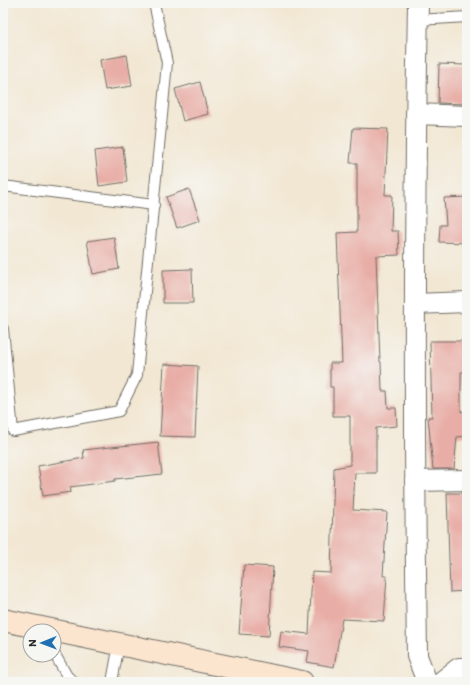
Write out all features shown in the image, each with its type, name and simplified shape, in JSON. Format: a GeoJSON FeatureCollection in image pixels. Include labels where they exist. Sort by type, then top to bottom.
{"type":"FeatureCollection","features":[{"type":"Feature","properties":{"kind":"street"},"geometry":{"type":"LineString","coordinates":[[418,11],[415,304],[417,656],[427,682]]}},
{"type":"Feature","properties":{"kind":"street"},"geometry":{"type":"LineString","coordinates":[[416,114],[467,116]]}},
{"type":"Feature","properties":{"kind":"street"},"geometry":{"type":"LineString","coordinates":[[415,304],[467,302]]}},
{"type":"Feature","properties":{"kind":"street"},"geometry":{"type":"LineString","coordinates":[[415,481],[467,480]]}},
{"type":"Feature","properties":{"kind":"street"},"geometry":{"type":"LineString","coordinates":[[3,620],[22,625]]}},
{"type":"Feature","properties":{"kind":"street"},"geometry":{"type":"LineString","coordinates":[[62,633],[302,682]]}},
{"type":"Feature","properties":{"kind":"street"},"geometry":{"type":"LineString","coordinates":[[441,682],[459,668],[467,668]]}},
{"type":"Feature","properties":{"kind":"lane"},"geometry":{"type":"LineString","coordinates":[[3,329],[13,431],[119,411],[137,375],[167,63],[154,3]]}},
{"type":"Feature","properties":{"kind":"lane"},"geometry":{"type":"LineString","coordinates":[[418,11],[467,17]]}},
{"type":"Feature","properties":{"kind":"lane"},"geometry":{"type":"LineString","coordinates":[[3,186],[154,204]]}},
{"type":"Feature","properties":{"kind":"lane"},"geometry":{"type":"LineString","coordinates":[[112,682],[119,644]]}},
{"type":"Feature","properties":{"kind":"lane"},"geometry":{"type":"LineString","coordinates":[[60,663],[67,676],[74,682]]}},
{"type":"Feature","properties":{"kind":"building"},"geometry":{"type":"Polygon","coordinates":[[[127,55],[132,86],[105,90],[100,60],[127,55]]]}},
{"type":"Feature","properties":{"kind":"building"},"geometry":{"type":"Polygon","coordinates":[[[439,64],[465,65],[464,104],[438,103],[439,64]]]}},
{"type":"Feature","properties":{"kind":"building"},"geometry":{"type":"Polygon","coordinates":[[[200,82],[208,114],[183,121],[175,89],[200,82]]]}},
{"type":"Feature","properties":{"kind":"building"},"geometry":{"type":"Polygon","coordinates":[[[353,128],[388,129],[385,195],[392,195],[391,231],[398,231],[399,255],[376,256],[382,391],[387,391],[388,408],[396,408],[397,426],[376,428],[376,473],[355,473],[353,510],[387,512],[383,576],[387,576],[384,621],[342,619],[334,667],[307,662],[309,651],[279,647],[281,631],[309,634],[312,572],[331,573],[334,468],[350,465],[350,416],[333,416],[333,387],[330,387],[330,363],[342,363],[337,233],[357,232],[357,163],[350,163],[353,128]]]}},
{"type":"Feature","properties":{"kind":"building"},"geometry":{"type":"Polygon","coordinates":[[[123,147],[127,182],[99,186],[95,151],[123,147]]]}},
{"type":"Feature","properties":{"kind":"building"},"geometry":{"type":"Polygon","coordinates":[[[189,189],[200,220],[177,228],[166,197],[189,189]]]}},
{"type":"Feature","properties":{"kind":"building"},"geometry":{"type":"Polygon","coordinates":[[[467,197],[467,243],[439,242],[440,225],[446,225],[444,198],[467,197]]]}},
{"type":"Feature","properties":{"kind":"building"},"geometry":{"type":"Polygon","coordinates":[[[114,237],[119,269],[93,274],[87,241],[114,237]]]}},
{"type":"Feature","properties":{"kind":"building"},"geometry":{"type":"Polygon","coordinates":[[[192,269],[193,303],[163,303],[163,270],[192,269]]]}},
{"type":"Feature","properties":{"kind":"building"},"geometry":{"type":"Polygon","coordinates":[[[430,341],[467,341],[467,372],[461,372],[461,412],[467,411],[467,436],[457,437],[454,469],[433,469],[428,417],[432,417],[430,341]]]}},
{"type":"Feature","properties":{"kind":"building"},"geometry":{"type":"Polygon","coordinates":[[[164,364],[198,366],[195,437],[160,436],[164,364]]]}},
{"type":"Feature","properties":{"kind":"building"},"geometry":{"type":"Polygon","coordinates":[[[158,442],[162,474],[115,479],[115,481],[70,487],[71,492],[43,496],[38,466],[84,458],[83,450],[158,442]]]}},
{"type":"Feature","properties":{"kind":"building"},"geometry":{"type":"Polygon","coordinates":[[[447,493],[467,493],[467,591],[450,592],[447,493]]]}},
{"type":"Feature","properties":{"kind":"building"},"geometry":{"type":"Polygon","coordinates":[[[244,565],[273,567],[269,636],[239,634],[244,565]]]}}]}
